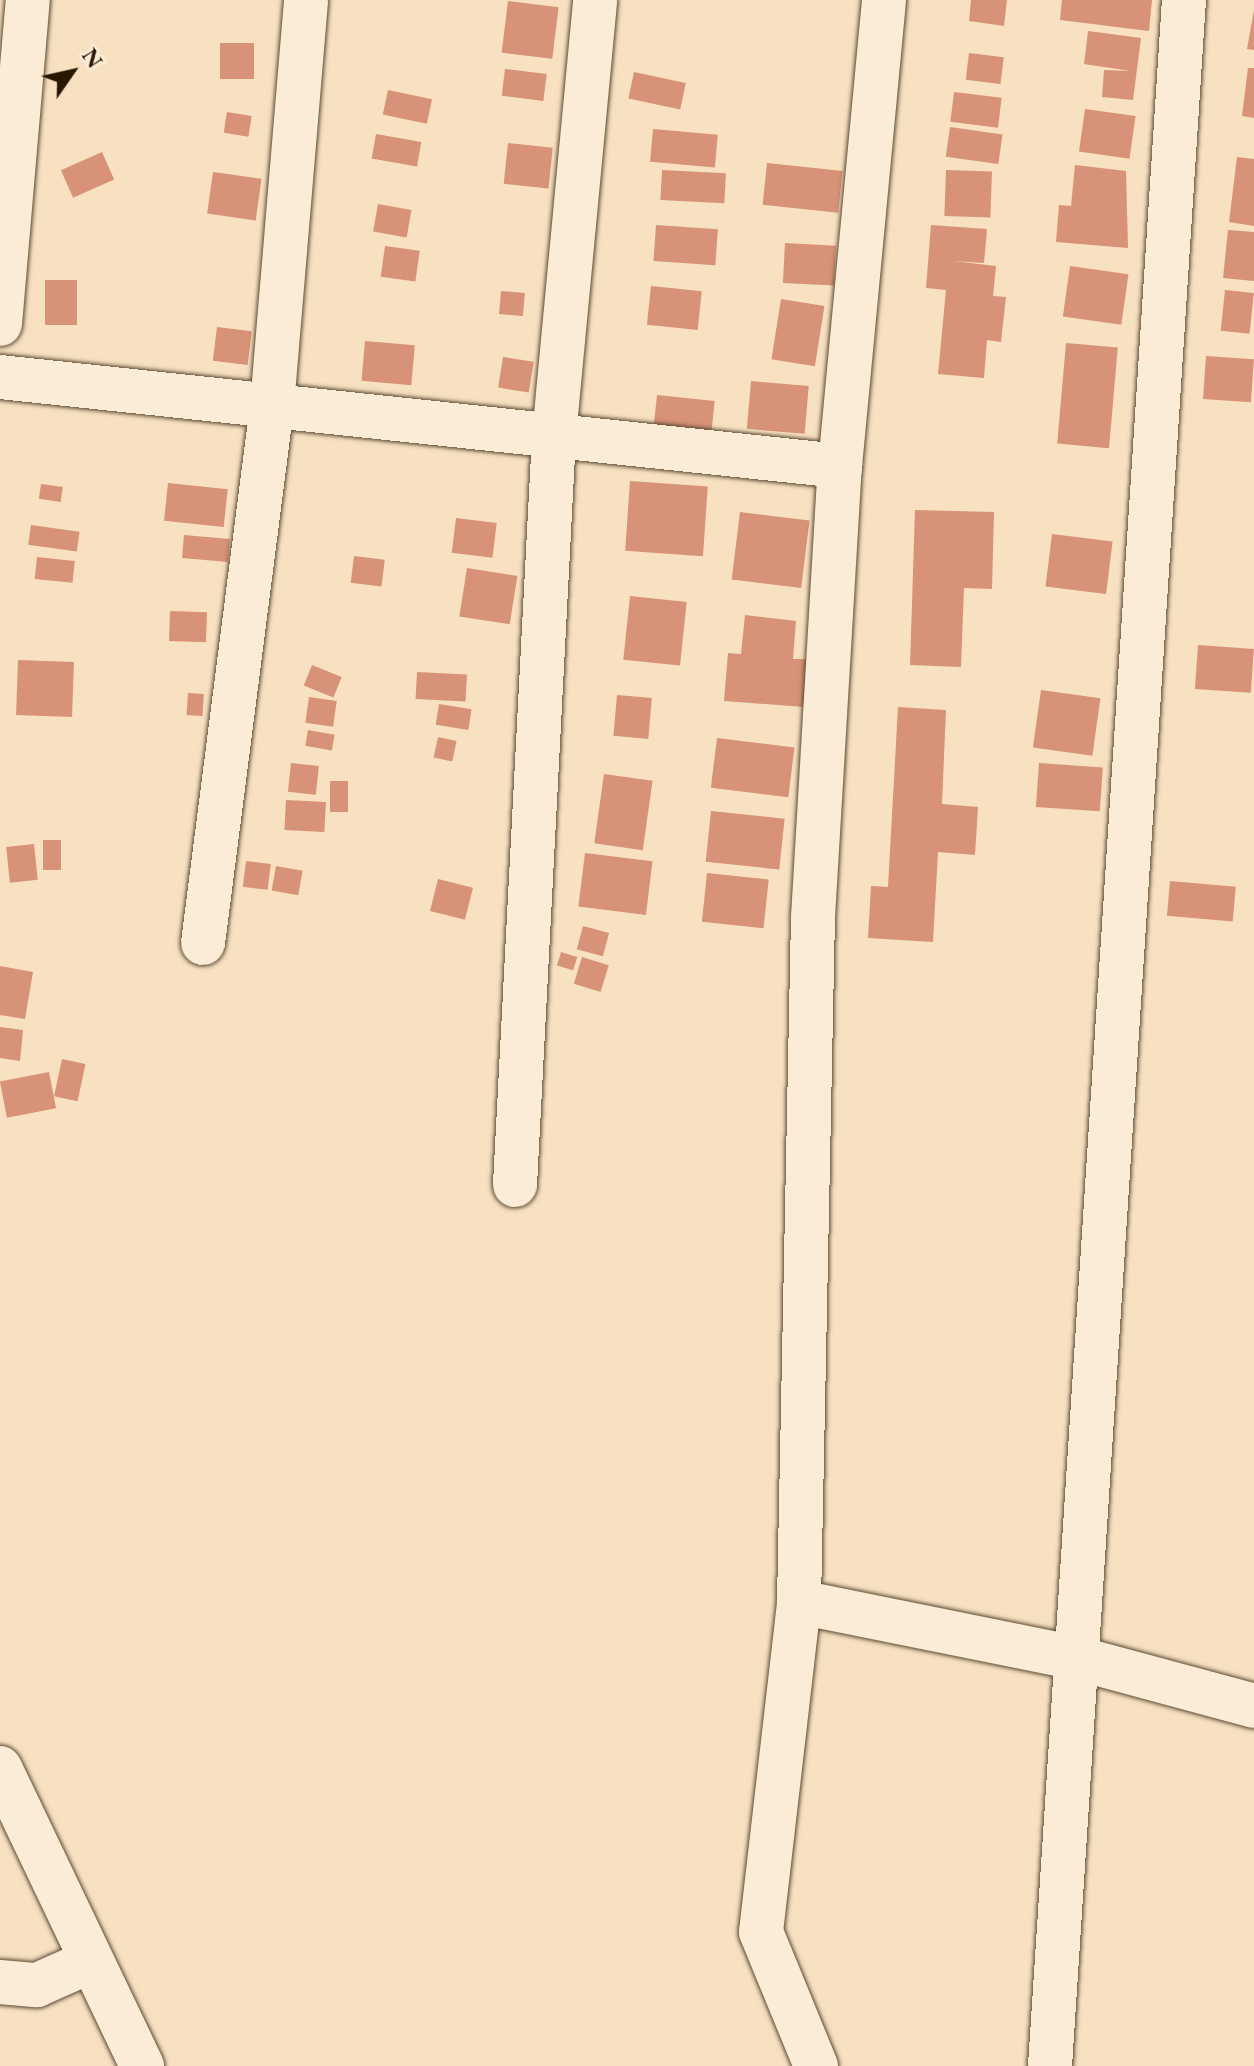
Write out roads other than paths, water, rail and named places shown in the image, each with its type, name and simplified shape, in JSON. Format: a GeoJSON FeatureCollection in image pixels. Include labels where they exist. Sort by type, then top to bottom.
{"type":"FeatureCollection","features":[{"type":"Feature","properties":{"kind":"street"},"geometry":{"type":"LineString","coordinates":[[0,324],[28,0]]}},
{"type":"Feature","properties":{"kind":"street"},"geometry":{"type":"LineString","coordinates":[[203,943],[272,406],[306,0]]}},
{"type":"Feature","properties":{"kind":"street"},"geometry":{"type":"LineString","coordinates":[[515,1185],[554,436],[595,0]]}},
{"type":"Feature","properties":{"kind":"street"},"geometry":{"type":"LineString","coordinates":[[816,2066],[761,1932],[799,1602],[813,917],[840,466],[884,0]]}},
{"type":"Feature","properties":{"kind":"street"},"geometry":{"type":"LineString","coordinates":[[1050,2066],[1073,1657],[1113,1153],[1127,814],[1184,0]]}},
{"type":"Feature","properties":{"kind":"street"},"geometry":{"type":"LineString","coordinates":[[0,377],[840,466]]}},
{"type":"Feature","properties":{"kind":"street"},"geometry":{"type":"LineString","coordinates":[[799,1602],[1073,1657],[1254,1706]]}},
{"type":"Feature","properties":{"kind":"street"},"geometry":{"type":"LineString","coordinates":[[0,1768],[142,2066]]}},
{"type":"Feature","properties":{"kind":"street"},"geometry":{"type":"LineString","coordinates":[[0,1982],[37,1985],[91,1961]]}}]}
